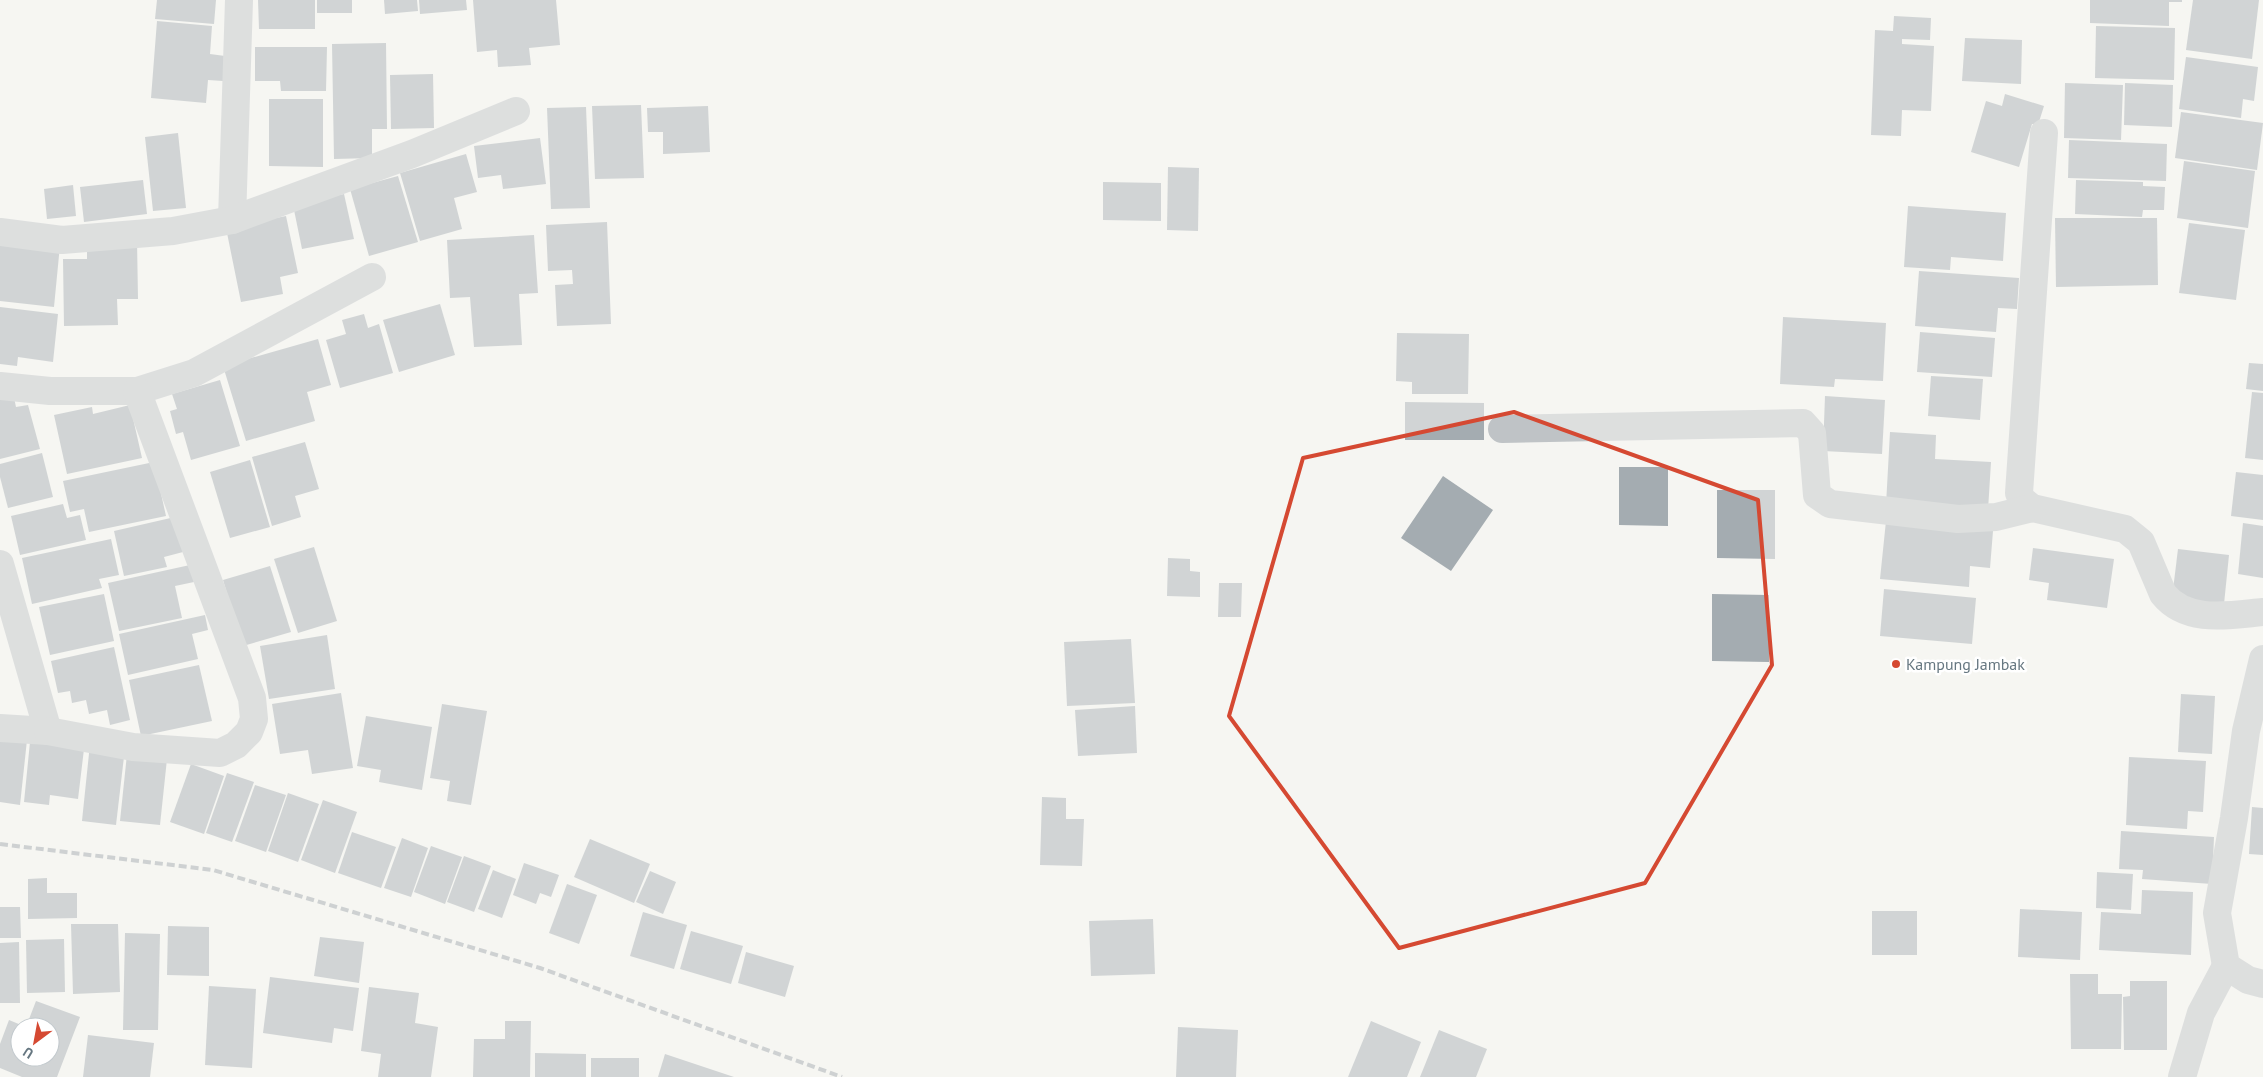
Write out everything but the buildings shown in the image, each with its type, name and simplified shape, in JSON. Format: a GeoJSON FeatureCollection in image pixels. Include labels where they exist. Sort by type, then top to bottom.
{"type":"FeatureCollection","features":[{"type":"Feature","properties":{"kind":"street"},"geometry":{"type":"LineString","coordinates":[[232,220],[239,0]]}},
{"type":"Feature","properties":{"kind":"street"},"geometry":{"type":"LineString","coordinates":[[0,232],[62,240],[173,231],[232,220],[412,154],[516,111]]}},
{"type":"Feature","properties":{"kind":"street"},"geometry":{"type":"LineString","coordinates":[[2044,133],[2019,493],[2022,500],[2032,508],[2125,529],[2133,534],[2141,542],[2163,594],[2168,601],[2178,607],[2212,617],[2263,612]]}},
{"type":"Feature","properties":{"kind":"street"},"geometry":{"type":"LineString","coordinates":[[0,386],[50,391],[137,391],[194,373],[372,276]]}},
{"type":"Feature","properties":{"kind":"street"},"geometry":{"type":"LineString","coordinates":[[0,728],[48,731],[133,747],[220,753],[236,745],[249,732],[254,719],[252,698],[137,391]]}},
{"type":"Feature","properties":{"kind":"street"},"geometry":{"type":"LineString","coordinates":[[1502,429],[1803,423],[1812,433],[1817,495],[1830,504],[1958,520],[1996,517],[2032,508]]}},
{"type":"Feature","properties":{"kind":"street"},"geometry":{"type":"LineString","coordinates":[[0,564],[48,731]]}},
{"type":"Feature","properties":{"kind":"street"},"geometry":{"type":"LineString","coordinates":[[2182,1077],[2201,1013],[2226,966],[2217,913],[2234,818],[2246,731],[2263,659]]}},
{"type":"Feature","properties":{"kind":"street"},"geometry":{"type":"LineString","coordinates":[[2226,966],[2248,980],[2263,984]]}},
{"type":"Feature","properties":{"kind":"highlighted area"},"geometry":{"type":"Polygon","coordinates":[[[1514,412],[1758,500],[1772,665],[1645,883],[1399,948],[1229,716],[1303,458],[1514,412]]]}},
{"type":"Feature","properties":{"kind":"railway"},"geometry":{"type":"LineString","coordinates":[[0,844],[213,870],[540,968],[842,1077]]}},
{"type":"Feature","properties":{"kind":"place","name":"Kampung Jambak"},"geometry":{"type":"Point","coordinates":[1896,664]}}]}
